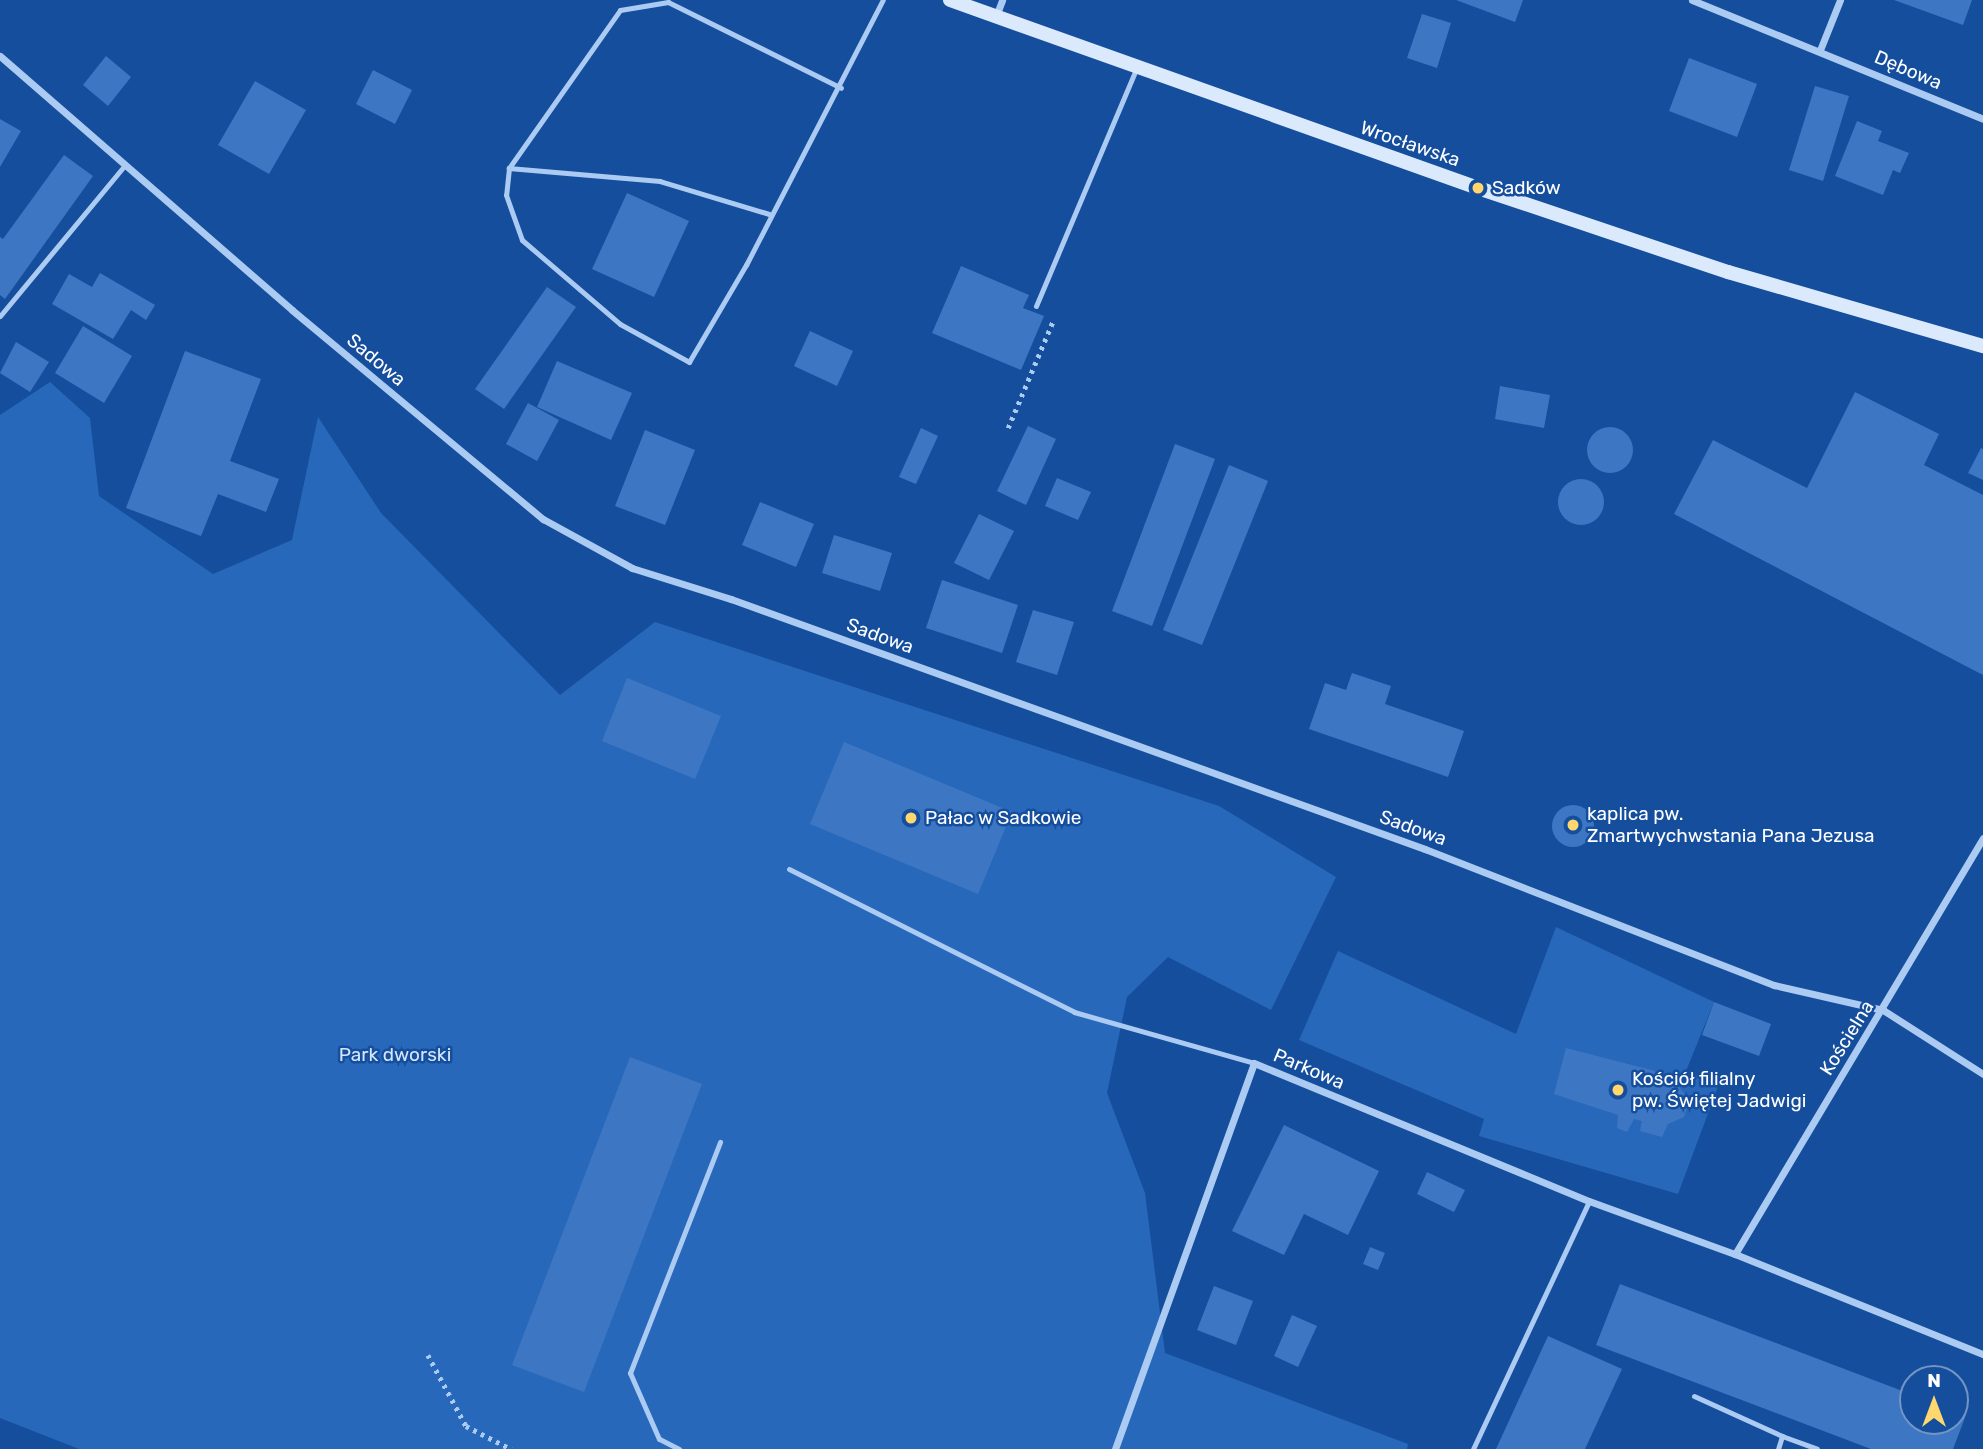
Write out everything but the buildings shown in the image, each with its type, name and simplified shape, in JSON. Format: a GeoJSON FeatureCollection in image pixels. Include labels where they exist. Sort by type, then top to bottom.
{"type":"FeatureCollection","features":[{"type":"Feature","properties":{"kind":"main road","name":"Wrocławska"},"geometry":{"type":"LineString","coordinates":[[950,0],[1136,69],[1728,272],[1983,346]]}},
{"type":"Feature","properties":{"kind":"street"},"geometry":{"type":"LineString","coordinates":[[996,16],[1002,0]]}},
{"type":"Feature","properties":{"kind":"street","name":"Dębowa"},"geometry":{"type":"LineString","coordinates":[[1692,0],[1820,50],[1983,119]]}},
{"type":"Feature","properties":{"kind":"street"},"geometry":{"type":"LineString","coordinates":[[1820,50],[1840,0]]}},
{"type":"Feature","properties":{"kind":"street","name":"Sadowa"},"geometry":{"type":"LineString","coordinates":[[0,56],[543,519],[632,568],[744,604],[1412,844],[1774,985],[1883,1010],[1983,1074]]}},
{"type":"Feature","properties":{"kind":"street","name":"Kościelna"},"geometry":{"type":"LineString","coordinates":[[1735,1254],[1883,1010],[1983,838]]}},
{"type":"Feature","properties":{"kind":"street","name":"Parkowa"},"geometry":{"type":"LineString","coordinates":[[1115,1449],[1254,1062],[1589,1201],[1735,1254],[1983,1354]]}},
{"type":"Feature","properties":{"kind":"lane"},"geometry":{"type":"LineString","coordinates":[[841,88],[668,2],[620,10],[509,168],[506,195],[522,240],[620,324],[689,362],[746,265],[769,214],[841,88],[883,0]]}},
{"type":"Feature","properties":{"kind":"lane"},"geometry":{"type":"LineString","coordinates":[[1037,306],[1136,69]]}},
{"type":"Feature","properties":{"kind":"lane"},"geometry":{"type":"LineString","coordinates":[[0,316],[125,165]]}},
{"type":"Feature","properties":{"kind":"lane"},"geometry":{"type":"LineString","coordinates":[[509,168],[660,181],[769,214]]}},
{"type":"Feature","properties":{"kind":"lane"},"geometry":{"type":"LineString","coordinates":[[789,869],[1074,1012],[1254,1062]]}},
{"type":"Feature","properties":{"kind":"lane"},"geometry":{"type":"LineString","coordinates":[[679,1449],[659,1439],[630,1373],[720,1142]]}},
{"type":"Feature","properties":{"kind":"lane"},"geometry":{"type":"LineString","coordinates":[[1473,1449],[1589,1201]]}},
{"type":"Feature","properties":{"kind":"lane"},"geometry":{"type":"LineString","coordinates":[[1695,1396],[1817,1449]]}},
{"type":"Feature","properties":{"kind":"lane"},"geometry":{"type":"LineString","coordinates":[[1778,1449],[1782,1436]]}},
{"type":"Feature","properties":{"kind":"path"},"geometry":{"type":"LineString","coordinates":[[1008,428],[1056,315]]}},
{"type":"Feature","properties":{"kind":"path"},"geometry":{"type":"LineString","coordinates":[[428,1356],[466,1426],[512,1449]]}},
{"type":"Feature","properties":{"kind":"green space","name":"Park dworski"},"geometry":{"type":"Polygon","coordinates":[[[50,382],[90,418],[99,496],[213,574],[292,540],[318,417],[381,513],[560,695],[655,622],[1219,806],[1336,877],[1271,1010],[1168,957],[1127,997],[1107,1093],[1145,1193],[1165,1353],[1408,1444],[1407,1449],[79,1449],[0,1418],[0,415],[50,382]]]}},
{"type":"Feature","properties":{"kind":"green space"},"geometry":{"type":"Polygon","coordinates":[[[1556,927],[1714,1002],[1686,1071],[1719,1084],[1678,1194],[1479,1136],[1484,1119],[1299,1040],[1338,951],[1516,1034],[1556,927]]]}},
{"type":"Feature","properties":{"kind":"place","name":"Sadków"},"geometry":{"type":"Point","coordinates":[1478,188]}},
{"type":"Feature","properties":{"kind":"place","name":"Pałac w Sadkowie"},"geometry":{"type":"Point","coordinates":[911,818]}},
{"type":"Feature","properties":{"kind":"place","name":"kaplica pw. Zmartwychwstania Pana Jezusa"},"geometry":{"type":"Point","coordinates":[1573,825]}},
{"type":"Feature","properties":{"kind":"place","name":"Kościół filialny pw. Świętej Jadwigi"},"geometry":{"type":"Point","coordinates":[1618,1090]}}]}
